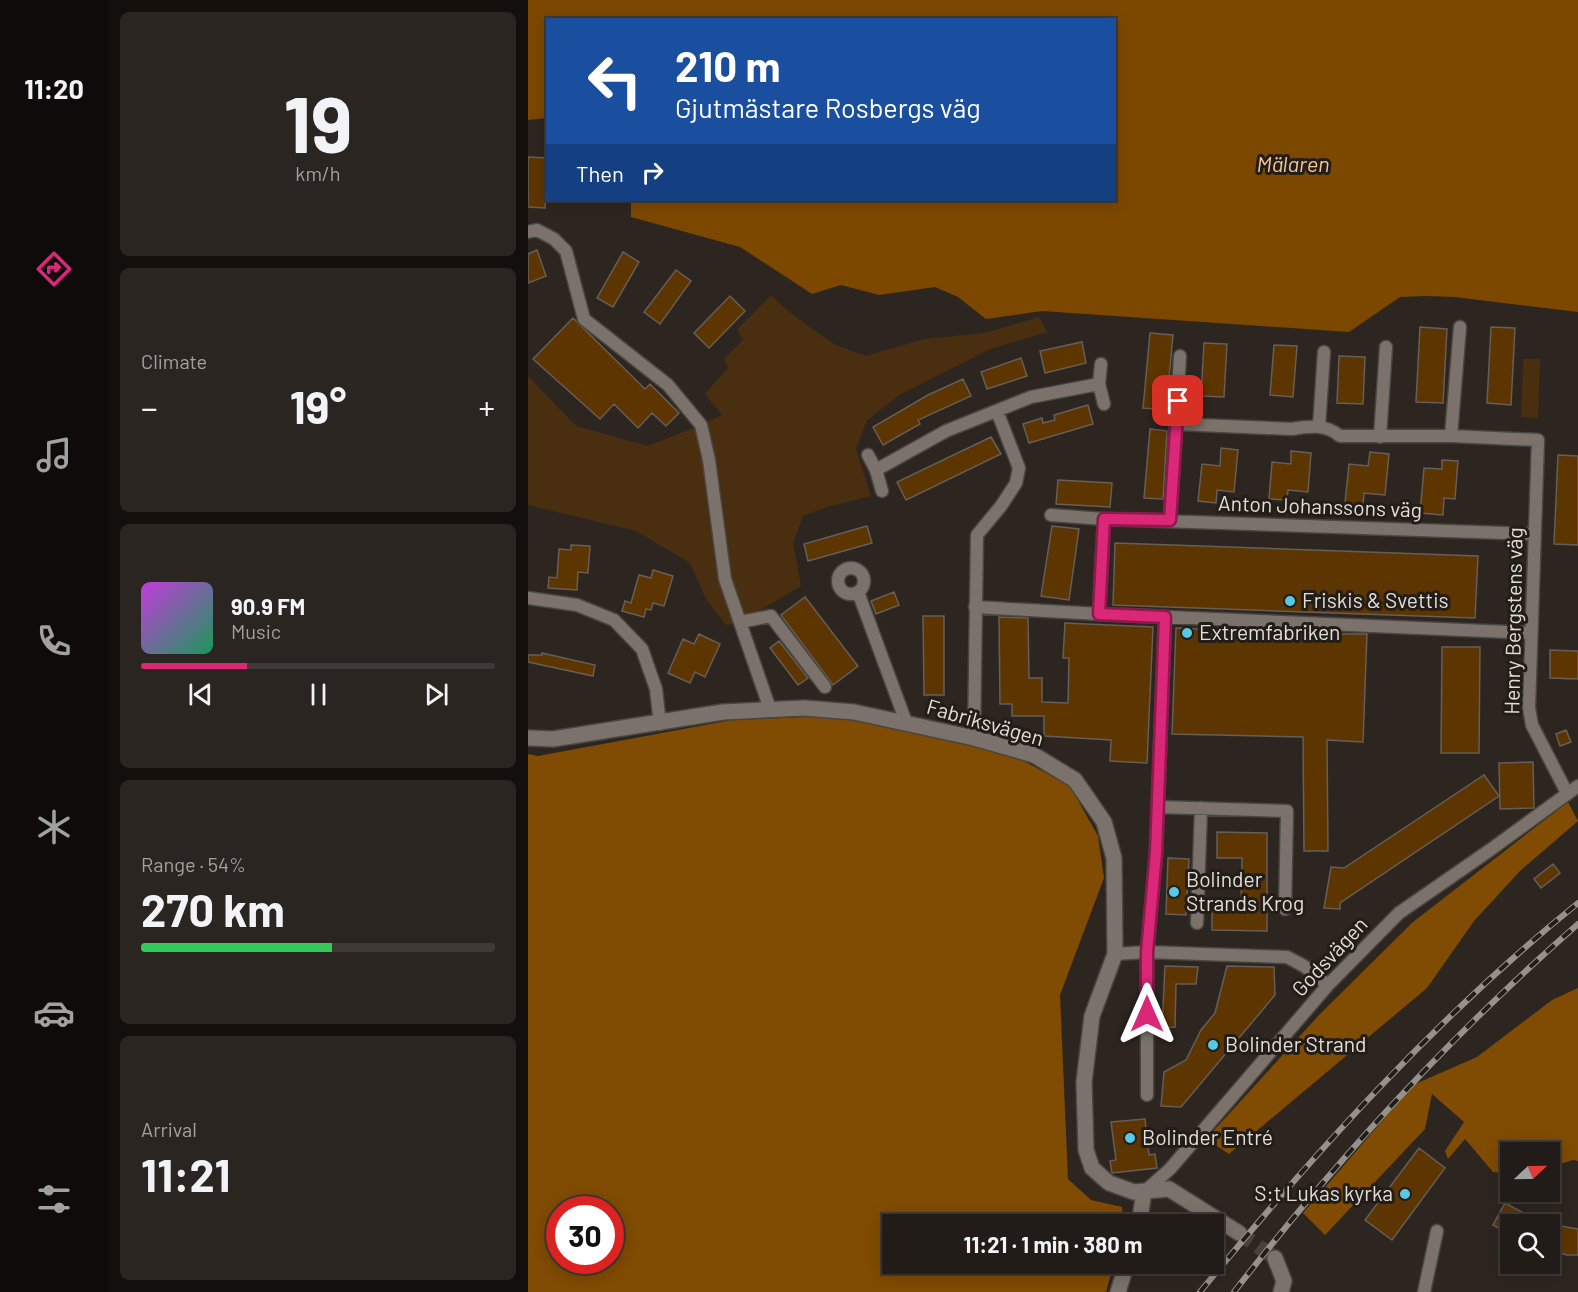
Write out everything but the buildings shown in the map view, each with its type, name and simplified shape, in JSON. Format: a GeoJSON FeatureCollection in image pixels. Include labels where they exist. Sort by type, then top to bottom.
{"type":"FeatureCollection","features":[{"type":"Feature","properties":{"kind":"street"},"geometry":{"type":"LineString","coordinates":[[528,232],[537,230],[554,238],[566,251],[584,319],[668,385],[701,425],[709,460],[725,579],[770,709]]}},
{"type":"Feature","properties":{"kind":"street"},"geometry":{"type":"LineString","coordinates":[[1177,424],[1292,429],[1319,427],[1331,429],[1340,436],[1451,436],[1460,327]]}},
{"type":"Feature","properties":{"kind":"street"},"geometry":{"type":"LineString","coordinates":[[1380,437],[1386,347]]}},
{"type":"Feature","properties":{"kind":"street"},"geometry":{"type":"LineString","coordinates":[[1319,427],[1324,352]]}},
{"type":"Feature","properties":{"kind":"street"},"geometry":{"type":"LineString","coordinates":[[1170,520],[1180,356]]}},
{"type":"Feature","properties":{"kind":"street"},"geometry":{"type":"LineString","coordinates":[[1101,364],[1100,384],[1104,404]]}},
{"type":"Feature","properties":{"kind":"street"},"geometry":{"type":"LineString","coordinates":[[876,470],[946,432],[1031,397],[1100,384]]}},
{"type":"Feature","properties":{"kind":"street"},"geometry":{"type":"LineString","coordinates":[[974,738],[977,535],[1001,506],[1016,483],[1019,468],[997,411]]}},
{"type":"Feature","properties":{"kind":"street","name":"Henry Bergstens väg"},"geometry":{"type":"LineString","coordinates":[[1451,436],[1538,440],[1529,708],[1532,725],[1573,789]]}},
{"type":"Feature","properties":{"kind":"street"},"geometry":{"type":"LineString","coordinates":[[868,455],[876,470],[882,491]]}},
{"type":"Feature","properties":{"kind":"street","name":"Anton Johanssons väg"},"geometry":{"type":"LineString","coordinates":[[1051,515],[1104,519],[1534,534]]}},
{"type":"Feature","properties":{"kind":"street"},"geometry":{"type":"LineString","coordinates":[[1099,614],[1104,519]]}},
{"type":"Feature","properties":{"kind":"street"},"geometry":{"type":"LineString","coordinates":[[858,592],[906,722]]}},
{"type":"Feature","properties":{"kind":"street"},"geometry":{"type":"LineString","coordinates":[[528,598],[577,605],[614,620],[642,649],[656,688],[660,724]]}},
{"type":"Feature","properties":{"kind":"street"},"geometry":{"type":"LineString","coordinates":[[975,607],[1531,633]]}},
{"type":"Feature","properties":{"kind":"street"},"geometry":{"type":"LineString","coordinates":[[740,622],[771,616],[825,687]]}},
{"type":"Feature","properties":{"kind":"street"},"geometry":{"type":"LineString","coordinates":[[1147,1095],[1147,952],[1156,853],[1165,617]]}},
{"type":"Feature","properties":{"kind":"street","name":"Fabriksvägen"},"geometry":{"type":"LineString","coordinates":[[528,738],[553,739],[660,724],[723,712],[804,708],[854,712],[974,738],[1034,755],[1075,780],[1104,822],[1114,858],[1115,954],[1092,1016],[1084,1082],[1086,1150],[1092,1168],[1109,1183],[1134,1192],[1169,1189],[1239,1233]]}},
{"type":"Feature","properties":{"kind":"street","name":"Godsvägen"},"geometry":{"type":"LineString","coordinates":[[1144,1192],[1170,1168],[1328,985],[1399,912],[1490,850],[1573,789]]}},
{"type":"Feature","properties":{"kind":"street"},"geometry":{"type":"LineString","coordinates":[[1158,807],[1287,811],[1285,909]]}},
{"type":"Feature","properties":{"kind":"street"},"geometry":{"type":"LineString","coordinates":[[1197,923],[1201,808]]}},
{"type":"Feature","properties":{"kind":"street"},"geometry":{"type":"LineString","coordinates":[[1115,954],[1147,952],[1287,957],[1304,966],[1328,985]]}},
{"type":"Feature","properties":{"kind":"street"},"geometry":{"type":"LineString","coordinates":[[1141,1214],[1144,1192]]}},
{"type":"Feature","properties":{"kind":"street"},"geometry":{"type":"LineString","coordinates":[[1424,1292],[1437,1231]]}},
{"type":"Feature","properties":{"kind":"street"},"geometry":{"type":"LineString","coordinates":[[1275,1258],[1284,1281],[1281,1292]]}},
{"type":"Feature","properties":{"kind":"street"},"geometry":{"type":"LineString","coordinates":[[1118,1292],[1124,1274]]}},
{"type":"Feature","properties":{"kind":"shaded area"},"geometry":{"type":"Polygon","coordinates":[[[771,295],[789,312],[835,345],[866,356],[924,339],[985,333],[1039,317],[1047,332],[988,350],[901,394],[867,420],[856,449],[871,496],[827,507],[803,516],[793,543],[801,586],[740,622],[726,625],[706,599],[690,563],[636,531],[528,505],[528,376],[576,426],[648,446],[722,415],[705,394],[728,368],[724,359],[743,340],[737,330],[771,295]]]}},
{"type":"Feature","properties":{"kind":"shaded area"},"geometry":{"type":"Polygon","coordinates":[[[1523,359],[1540,359],[1538,418],[1521,417],[1523,359]]]}},
{"type":"Feature","properties":{"kind":"shaded area"},"geometry":{"type":"Polygon","coordinates":[[[856,715],[1020,759],[1070,786],[1098,836],[1104,878],[1060,995],[1068,1179],[1091,1200],[1122,1207],[1123,1214],[882,1214],[882,1274],[1111,1274],[1106,1292],[528,1292],[528,754],[538,756],[732,720],[856,715]]]}},
{"type":"Feature","properties":{"kind":"shaded area"},"geometry":{"type":"Polygon","coordinates":[[[1568,802],[1578,821],[1520,871],[1474,921],[1427,988],[1229,1154],[1206,1139],[1320,1014],[1413,922],[1568,802]]]}},
{"type":"Feature","properties":{"kind":"shaded area"},"geometry":{"type":"Polygon","coordinates":[[[1578,988],[1578,1161],[1560,1164],[1560,1142],[1500,1142],[1500,1173],[1493,1172],[1465,1139],[1448,1159],[1445,1151],[1464,1122],[1432,1094],[1425,1129],[1325,1235],[1303,1213],[1413,1085],[1477,1057],[1552,1000],[1578,988]]]}},
{"type":"Feature","properties":{"kind":"water","name":"Mälaren"},"geometry":{"type":"Polygon","coordinates":[[[528,0],[1578,0],[1578,312],[1455,297],[1425,296],[1400,297],[1349,332],[1042,311],[986,319],[958,297],[935,287],[879,295],[841,285],[812,294],[740,247],[631,217],[631,201],[1116,201],[1116,18],[546,18],[546,118],[528,120],[528,0]]]}},
{"type":"Feature","properties":{"kind":"tunnel"},"geometry":{"type":"LineString","coordinates":[[1239,1233],[1275,1258]]}},
{"type":"Feature","properties":{"kind":"railway"},"geometry":{"type":"LineString","coordinates":[[1200,1292],[1288,1188],[1379,1088],[1476,992],[1578,903]]}},
{"type":"Feature","properties":{"kind":"railway"},"geometry":{"type":"LineString","coordinates":[[1234,1292],[1313,1194],[1397,1100],[1485,1010],[1578,924]]}},
{"type":"Feature","properties":{"kind":"place","name":"Friskis & Svettis"},"geometry":{"type":"Point","coordinates":[1290,601]}},
{"type":"Feature","properties":{"kind":"place","name":"Extremfabriken"},"geometry":{"type":"Point","coordinates":[1187,633]}},
{"type":"Feature","properties":{"kind":"place","name":"Bolinder Strands Krog"},"geometry":{"type":"Point","coordinates":[1174,892]}},
{"type":"Feature","properties":{"kind":"place","name":"Bolinder Strand"},"geometry":{"type":"Point","coordinates":[1213,1045]}},
{"type":"Feature","properties":{"kind":"place","name":"Bolinder Entré"},"geometry":{"type":"Point","coordinates":[1130,1138]}},
{"type":"Feature","properties":{"kind":"place","name":"S:t Lukas kyrka"},"geometry":{"type":"Point","coordinates":[1405,1194]}},
{"type":"Feature","properties":{"kind":"route"},"geometry":{"type":"LineString","coordinates":[[1147,1014],[1147,952],[1156,853],[1165,617],[1099,614],[1104,519],[1170,520],[1178,401]]}}]}
